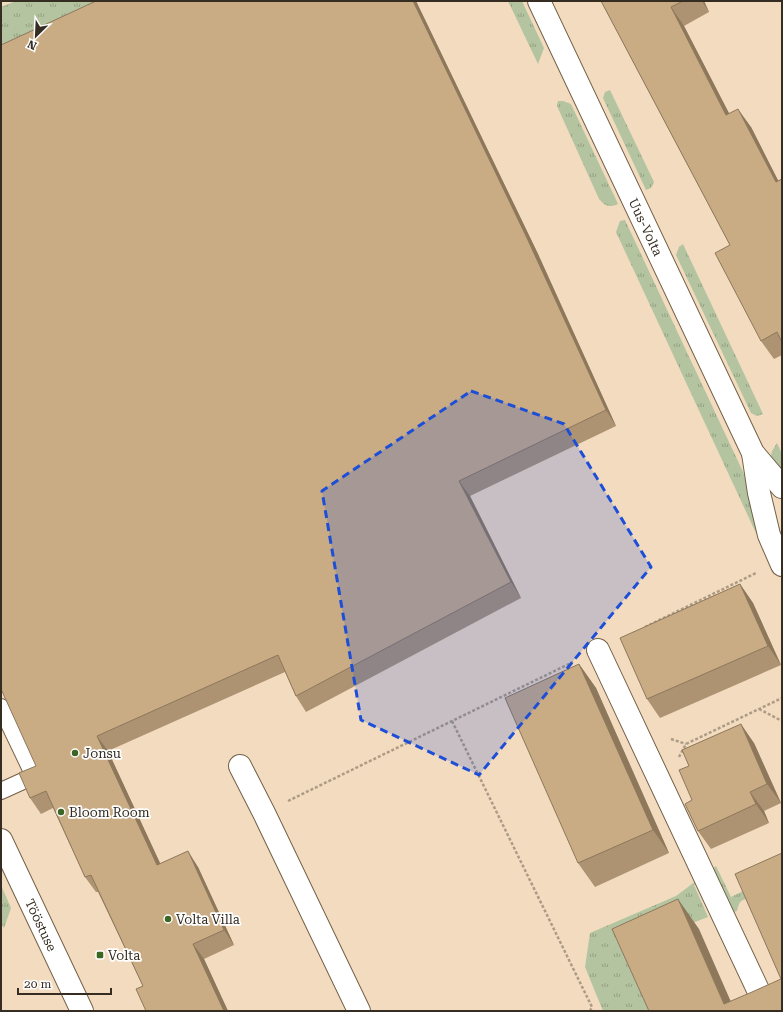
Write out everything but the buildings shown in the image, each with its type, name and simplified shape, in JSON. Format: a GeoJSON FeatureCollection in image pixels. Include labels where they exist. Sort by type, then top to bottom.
{"type":"FeatureCollection","features":[{"type":"Feature","properties":{"kind":"street","name":"Uus-Volta"},"geometry":{"type":"LineString","coordinates":[[539,1],[753,453],[782,487]]}},
{"type":"Feature","properties":{"kind":"street","name":"Uus-Volta"},"geometry":{"type":"LineString","coordinates":[[753,453],[759,493],[769,535],[782,565]]}},
{"type":"Feature","properties":{"kind":"street"},"geometry":{"type":"LineString","coordinates":[[598,650],[767,1010]]}},
{"type":"Feature","properties":{"kind":"street"},"geometry":{"type":"LineString","coordinates":[[240,766],[359,1011]]}},
{"type":"Feature","properties":{"kind":"street","name":"Tööstuse"},"geometry":{"type":"LineString","coordinates":[[1,840],[82,1011]]}},
{"type":"Feature","properties":{"kind":"lane"},"geometry":{"type":"LineString","coordinates":[[1,707],[34,776],[1,791]]}},
{"type":"Feature","properties":{"kind":"path"},"geometry":{"type":"LineString","coordinates":[[664,791],[686,744],[782,698]]}},
{"type":"Feature","properties":{"kind":"path"},"geometry":{"type":"LineString","coordinates":[[759,709],[782,721]]}},
{"type":"Feature","properties":{"kind":"path"},"geometry":{"type":"LineString","coordinates":[[264,813],[452,721],[592,1007],[590,1011]]}},
{"type":"Feature","properties":{"kind":"highlighted area"},"geometry":{"type":"Polygon","coordinates":[[[471,391],[564,424],[651,567],[479,775],[361,720],[322,491],[471,391]]]}},
{"type":"Feature","properties":{"kind":"green space"},"geometry":{"type":"Polygon","coordinates":[[[16,1],[103,1],[1,47],[1,7],[16,1]]]}},
{"type":"Feature","properties":{"kind":"green space"},"geometry":{"type":"Polygon","coordinates":[[[508,1],[522,1],[544,48],[538,64],[508,1]]]}},
{"type":"Feature","properties":{"kind":"green space"},"geometry":{"type":"Polygon","coordinates":[[[610,90],[654,182],[651,188],[646,190],[603,98],[605,92],[610,90]]]}},
{"type":"Feature","properties":{"kind":"green space"},"geometry":{"type":"Polygon","coordinates":[[[558,101],[571,104],[618,204],[607,206],[599,199],[557,106],[558,101]]]}},
{"type":"Feature","properties":{"kind":"green space"},"geometry":{"type":"Polygon","coordinates":[[[625,220],[744,474],[762,546],[616,232],[620,221],[625,220]]]}},
{"type":"Feature","properties":{"kind":"green space"},"geometry":{"type":"Polygon","coordinates":[[[683,244],[763,414],[757,416],[751,413],[676,255],[679,247],[683,244]]]}},
{"type":"Feature","properties":{"kind":"green space"},"geometry":{"type":"Polygon","coordinates":[[[777,443],[782,454],[782,471],[771,456],[777,443]]]}},
{"type":"Feature","properties":{"kind":"green space"},"geometry":{"type":"Polygon","coordinates":[[[716,866],[731,897],[743,891],[747,899],[741,901],[737,911],[734,912],[717,875],[694,885],[708,917],[682,927],[652,1010],[603,1011],[585,967],[590,933],[676,896],[716,866]]]}},
{"type":"Feature","properties":{"kind":"green space"},"geometry":{"type":"Polygon","coordinates":[[[1,885],[11,908],[4,928],[1,923],[1,885]]]}},
{"type":"Feature","properties":{"kind":"place","name":"Jonsu"},"geometry":{"type":"Point","coordinates":[75,753]}},
{"type":"Feature","properties":{"kind":"place","name":"Bloom Room"},"geometry":{"type":"Point","coordinates":[61,812]}},
{"type":"Feature","properties":{"kind":"place","name":"Volta Villa"},"geometry":{"type":"Point","coordinates":[168,919]}},
{"type":"Feature","properties":{"kind":"place","name":"Volta"},"geometry":{"type":"Point","coordinates":[100,955]}}]}
